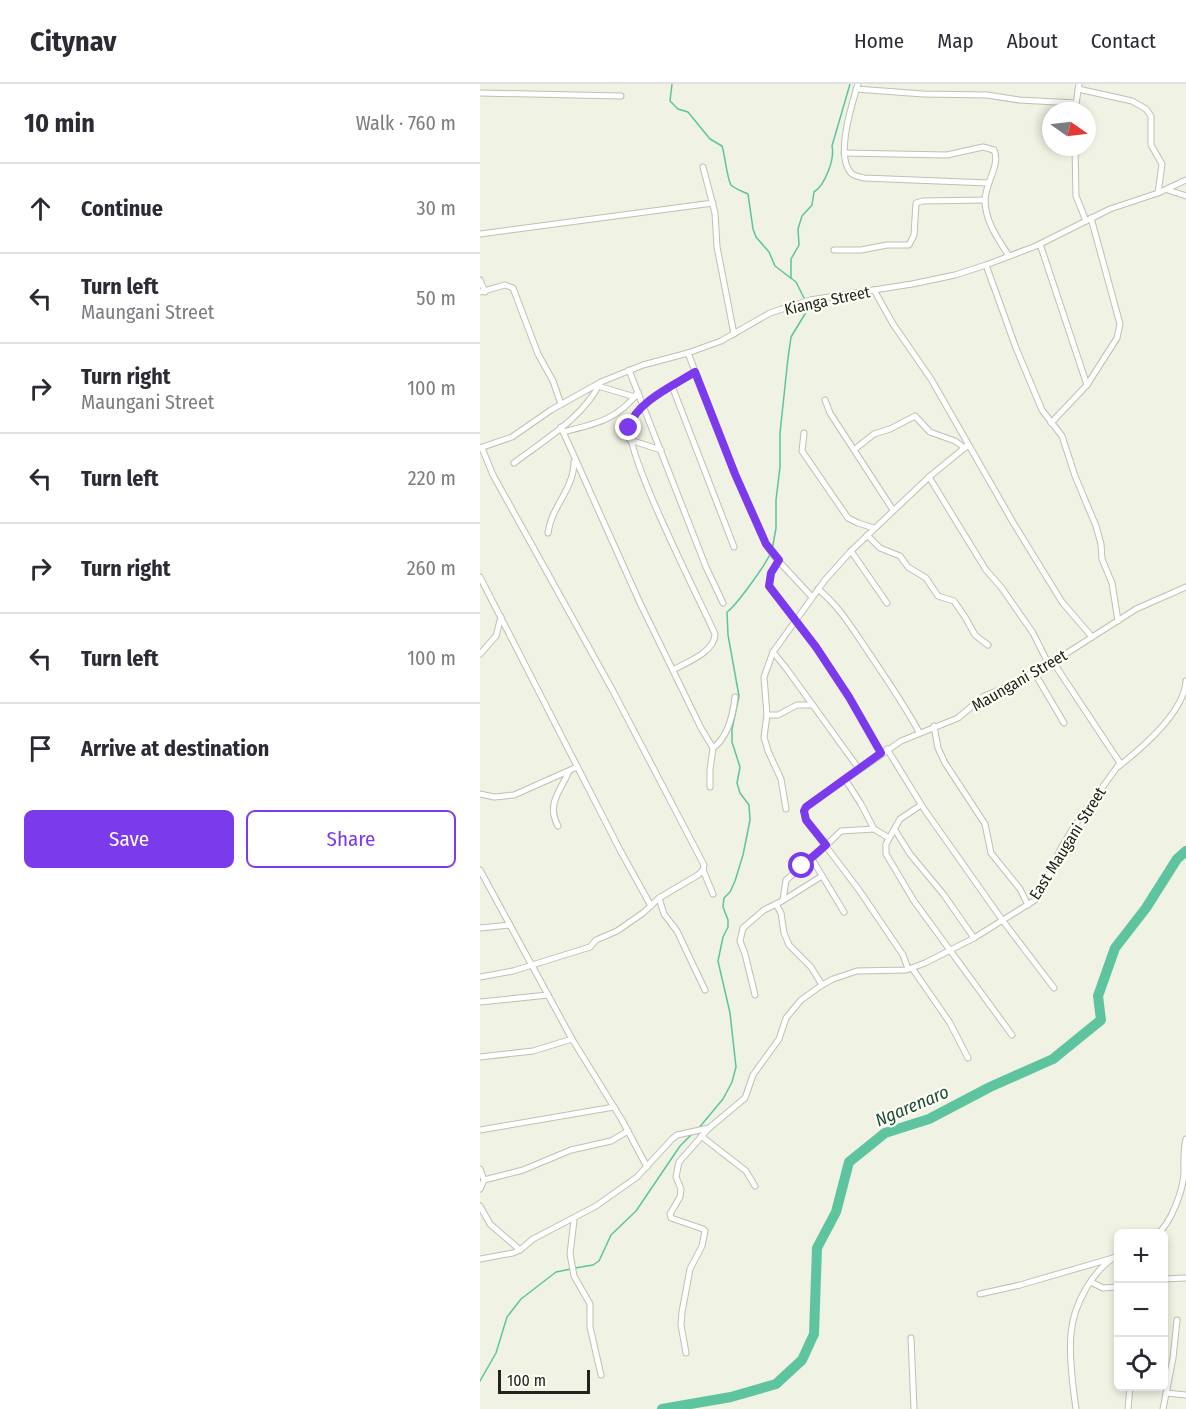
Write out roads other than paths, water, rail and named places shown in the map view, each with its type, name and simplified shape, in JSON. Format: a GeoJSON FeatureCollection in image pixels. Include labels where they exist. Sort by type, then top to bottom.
{"type":"FeatureCollection","features":[{"type":"Feature","properties":{"kind":"street"},"geometry":{"type":"LineString","coordinates":[[988,183],[858,176],[849,171],[844,153],[847,123],[857,86],[922,94],[987,95],[1057,102]]}},
{"type":"Feature","properties":{"kind":"street"},"geometry":{"type":"LineString","coordinates":[[1076,102],[1078,86],[1132,102],[1146,109],[1151,116],[1151,145],[1162,164],[1158,194]]}},
{"type":"Feature","properties":{"kind":"street"},"geometry":{"type":"LineString","coordinates":[[480,93],[621,96]]}},
{"type":"Feature","properties":{"kind":"street"},"geometry":{"type":"LineString","coordinates":[[844,153],[947,155],[990,147],[996,153],[985,200],[988,218],[1009,256]]}},
{"type":"Feature","properties":{"kind":"street"},"geometry":{"type":"LineString","coordinates":[[1051,423],[1087,385],[1117,338],[1120,324],[1088,220],[1076,196],[1075,156]]}},
{"type":"Feature","properties":{"kind":"street"},"geometry":{"type":"LineString","coordinates":[[703,167],[715,213],[718,256],[734,334]]}},
{"type":"Feature","properties":{"kind":"street","name":"Kianga Street"},"geometry":{"type":"LineString","coordinates":[[481,448],[512,437],[561,404],[629,370],[688,353],[734,334],[783,308],[810,300],[912,284],[986,265],[1040,244],[1110,209],[1158,194],[1186,180]]}},
{"type":"Feature","properties":{"kind":"street"},"geometry":{"type":"LineString","coordinates":[[1168,190],[1186,196]]}},
{"type":"Feature","properties":{"kind":"street"},"geometry":{"type":"LineString","coordinates":[[834,250],[909,245],[913,242],[914,235],[914,207],[916,203],[922,201],[985,200]]}},
{"type":"Feature","properties":{"kind":"street"},"geometry":{"type":"LineString","coordinates":[[480,234],[713,203]]}},
{"type":"Feature","properties":{"kind":"street"},"geometry":{"type":"LineString","coordinates":[[1040,244],[1087,385]]}},
{"type":"Feature","properties":{"kind":"street"},"geometry":{"type":"LineString","coordinates":[[986,265],[1016,348],[1042,410],[1062,436],[1075,476],[1096,526],[1102,559],[1112,582],[1118,621]]}},
{"type":"Feature","properties":{"kind":"street"},"geometry":{"type":"LineString","coordinates":[[480,280],[483,292],[506,285],[513,288],[538,354],[553,381],[561,404]]}},
{"type":"Feature","properties":{"kind":"street"},"geometry":{"type":"LineString","coordinates":[[874,290],[893,324],[931,380],[967,446],[1062,602],[1092,637]]}},
{"type":"Feature","properties":{"kind":"street"},"geometry":{"type":"LineString","coordinates":[[688,353],[766,544],[812,597]]}},
{"type":"Feature","properties":{"kind":"street"},"geometry":{"type":"LineString","coordinates":[[629,370],[706,567],[723,603]]}},
{"type":"Feature","properties":{"kind":"street"},"geometry":{"type":"LineString","coordinates":[[673,670],[698,657],[709,648],[715,634],[656,505],[630,440],[630,421],[644,404],[695,372]]}},
{"type":"Feature","properties":{"kind":"street"},"geometry":{"type":"LineString","coordinates":[[514,463],[562,430],[590,400],[600,384],[637,395]]}},
{"type":"Feature","properties":{"kind":"street"},"geometry":{"type":"LineString","coordinates":[[672,386],[734,548]]}},
{"type":"Feature","properties":{"kind":"street"},"geometry":{"type":"LineString","coordinates":[[562,430],[613,417],[637,395]]}},
{"type":"Feature","properties":{"kind":"street"},"geometry":{"type":"LineString","coordinates":[[825,400],[830,413],[893,510]]}},
{"type":"Feature","properties":{"kind":"street"},"geometry":{"type":"LineString","coordinates":[[855,449],[874,434],[890,429],[915,416],[930,432],[967,446]]}},
{"type":"Feature","properties":{"kind":"street"},"geometry":{"type":"LineString","coordinates":[[562,430],[622,566],[713,748],[710,787]]}},
{"type":"Feature","properties":{"kind":"street"},"geometry":{"type":"LineString","coordinates":[[804,433],[802,451],[848,518],[874,528]]}},
{"type":"Feature","properties":{"kind":"street"},"geometry":{"type":"LineString","coordinates":[[630,440],[661,450]]}},
{"type":"Feature","properties":{"kind":"street"},"geometry":{"type":"LineString","coordinates":[[786,809],[781,778],[764,737],[767,715],[764,676],[773,652],[818,589],[851,551],[928,477],[967,446]]}},
{"type":"Feature","properties":{"kind":"street"},"geometry":{"type":"LineString","coordinates":[[481,448],[493,475],[613,691],[702,860],[703,870],[713,894]]}},
{"type":"Feature","properties":{"kind":"street"},"geometry":{"type":"LineString","coordinates":[[548,533],[553,512],[569,486],[574,469],[574,457]]}},
{"type":"Feature","properties":{"kind":"street"},"geometry":{"type":"LineString","coordinates":[[928,477],[986,570],[1001,587],[1033,633],[1051,664],[1119,761],[1119,766]]}},
{"type":"Feature","properties":{"kind":"street"},"geometry":{"type":"LineString","coordinates":[[867,535],[880,548],[900,556],[908,567],[927,578],[938,596],[954,601],[975,635],[988,645]]}},
{"type":"Feature","properties":{"kind":"street"},"geometry":{"type":"LineString","coordinates":[[851,551],[887,603]]}},
{"type":"Feature","properties":{"kind":"street"},"geometry":{"type":"LineString","coordinates":[[779,560],[771,573],[769,586],[796,620],[921,805],[1003,921],[1054,988]]}},
{"type":"Feature","properties":{"kind":"street"},"geometry":{"type":"LineString","coordinates":[[480,577],[651,906]]}},
{"type":"Feature","properties":{"kind":"street","name":"Maungani Street"},"geometry":{"type":"LineString","coordinates":[[968,1058],[950,1023],[910,969],[903,955],[826,845],[806,820],[804,811],[884,751],[919,732],[958,718],[984,696],[1051,664],[1136,609],[1186,588]]}},
{"type":"Feature","properties":{"kind":"street"},"geometry":{"type":"LineString","coordinates":[[818,589],[832,600],[842,613],[888,679],[919,732]]}},
{"type":"Feature","properties":{"kind":"street"},"geometry":{"type":"LineString","coordinates":[[480,654],[496,636],[501,617]]}},
{"type":"Feature","properties":{"kind":"street"},"geometry":{"type":"LineString","coordinates":[[773,652],[859,769]]}},
{"type":"Feature","properties":{"kind":"street"},"geometry":{"type":"LineString","coordinates":[[1034,672],[1064,723]]}},
{"type":"Feature","properties":{"kind":"street","name":"East Maugani Street"},"geometry":{"type":"LineString","coordinates":[[480,1258],[513,1253],[533,1239],[574,1220],[618,1191],[647,1167],[672,1139],[709,1128],[745,1098],[753,1075],[779,1039],[786,1018],[801,1000],[822,985],[857,971],[910,969],[974,938],[1028,905],[1040,894],[1060,850],[1105,782],[1165,724],[1183,693],[1186,681]]}},
{"type":"Feature","properties":{"kind":"street"},"geometry":{"type":"LineString","coordinates":[[713,748],[720,744],[728,727],[734,710],[735,697]]}},
{"type":"Feature","properties":{"kind":"street"},"geometry":{"type":"LineString","coordinates":[[767,715],[778,715],[797,705],[813,705]]}},
{"type":"Feature","properties":{"kind":"street"},"geometry":{"type":"LineString","coordinates":[[934,726],[938,748],[945,763],[985,824],[991,853],[1020,889],[1028,905]]}},
{"type":"Feature","properties":{"kind":"street"},"geometry":{"type":"LineString","coordinates":[[480,794],[494,797],[514,795],[577,767]]}},
{"type":"Feature","properties":{"kind":"street"},"geometry":{"type":"LineString","coordinates":[[558,826],[553,817],[552,805],[569,771]]}},
{"type":"Feature","properties":{"kind":"street"},"geometry":{"type":"LineString","coordinates":[[845,779],[873,829]]}},
{"type":"Feature","properties":{"kind":"street"},"geometry":{"type":"LineString","coordinates":[[921,805],[900,819],[889,838],[885,850],[886,855],[914,901],[1012,1035]]}},
{"type":"Feature","properties":{"kind":"street"},"geometry":{"type":"LineString","coordinates":[[822,985],[811,967],[789,945],[784,933],[779,903],[786,879],[812,859],[841,831],[873,829],[889,838]]}},
{"type":"Feature","properties":{"kind":"street"},"geometry":{"type":"LineString","coordinates":[[895,830],[910,854],[944,895],[974,938]]}},
{"type":"Feature","properties":{"kind":"street"},"geometry":{"type":"LineString","coordinates":[[812,859],[844,912]]}},
{"type":"Feature","properties":{"kind":"street"},"geometry":{"type":"LineString","coordinates":[[480,870],[572,1039],[614,1107],[647,1167]]}},
{"type":"Feature","properties":{"kind":"street"},"geometry":{"type":"LineString","coordinates":[[480,977],[513,971],[590,947],[596,940],[617,931],[659,898],[703,870]]}},
{"type":"Feature","properties":{"kind":"street"},"geometry":{"type":"LineString","coordinates":[[755,996],[740,936],[743,928],[754,917],[822,876]]}},
{"type":"Feature","properties":{"kind":"street"},"geometry":{"type":"LineString","coordinates":[[659,898],[664,914],[677,931],[705,990]]}},
{"type":"Feature","properties":{"kind":"street"},"geometry":{"type":"LineString","coordinates":[[480,928],[510,925]]}},
{"type":"Feature","properties":{"kind":"street"},"geometry":{"type":"LineString","coordinates":[[480,1002],[548,995]]}},
{"type":"Feature","properties":{"kind":"street"},"geometry":{"type":"LineString","coordinates":[[480,1058],[533,1051],[572,1039]]}},
{"type":"Feature","properties":{"kind":"street"},"geometry":{"type":"LineString","coordinates":[[480,1130],[614,1107]]}},
{"type":"Feature","properties":{"kind":"street"},"geometry":{"type":"LineString","coordinates":[[686,1353],[681,1325],[682,1312],[690,1269],[702,1246],[705,1231],[670,1216],[680,1197],[681,1189],[676,1177],[679,1162],[709,1128]]}},
{"type":"Feature","properties":{"kind":"street"},"geometry":{"type":"LineString","coordinates":[[484,1180],[515,1172],[571,1150],[611,1141],[628,1131]]}},
{"type":"Feature","properties":{"kind":"street"},"geometry":{"type":"LineString","coordinates":[[701,1136],[746,1171],[755,1186]]}},
{"type":"Feature","properties":{"kind":"street"},"geometry":{"type":"LineString","coordinates":[[1162,1229],[1169,1221],[1183,1180],[1186,1139]]}},
{"type":"Feature","properties":{"kind":"street"},"geometry":{"type":"LineString","coordinates":[[480,1169],[484,1180],[480,1189]]}},
{"type":"Feature","properties":{"kind":"street"},"geometry":{"type":"LineString","coordinates":[[480,1206],[490,1224],[520,1250]]}},
{"type":"Feature","properties":{"kind":"street"},"geometry":{"type":"LineString","coordinates":[[574,1220],[570,1254],[574,1276],[590,1304],[590,1327],[601,1375]]}},
{"type":"Feature","properties":{"kind":"street"},"geometry":{"type":"LineString","coordinates":[[980,1293],[1002,1290],[1114,1257]]}},
{"type":"Feature","properties":{"kind":"street"},"geometry":{"type":"LineString","coordinates":[[1076,1409],[1071,1334],[1077,1308],[1091,1282],[1114,1258]]}},
{"type":"Feature","properties":{"kind":"street"},"geometry":{"type":"LineString","coordinates":[[1168,1279],[1186,1278]]}},
{"type":"Feature","properties":{"kind":"street"},"geometry":{"type":"LineString","coordinates":[[1091,1282],[1103,1288],[1114,1287]]}},
{"type":"Feature","properties":{"kind":"street"},"geometry":{"type":"LineString","coordinates":[[1163,1409],[1173,1358],[1177,1320]]}},
{"type":"Feature","properties":{"kind":"street"},"geometry":{"type":"LineString","coordinates":[[910,1338],[914,1409]]}},
{"type":"Feature","properties":{"kind":"street"},"geometry":{"type":"LineString","coordinates":[[1128,1409],[1130,1391]]}},
{"type":"Feature","properties":{"kind":"street"},"geometry":{"type":"LineString","coordinates":[[1166,1393],[1186,1395]]}},
{"type":"Feature","properties":{"kind":"waterway"},"geometry":{"type":"LineString","coordinates":[[672,84],[670,101],[678,109],[688,112],[710,139],[722,146],[731,185],[748,194],[756,237],[769,252],[775,266],[796,282],[804,298]]}},
{"type":"Feature","properties":{"kind":"waterway"},"geometry":{"type":"LineString","coordinates":[[791,278],[791,259],[799,245],[798,229],[802,216],[812,205],[814,192],[822,184],[828,171],[832,158],[832,146],[850,84]]}},
{"type":"Feature","properties":{"kind":"waterway"},"geometry":{"type":"LineString","coordinates":[[772,550],[776,528],[780,433],[788,358],[791,337],[808,309],[806,303]]}},
{"type":"Feature","properties":{"kind":"waterway"},"geometry":{"type":"LineString","coordinates":[[698,1129],[723,1099],[732,1082],[736,1067],[730,1013],[718,961],[723,937],[728,927],[723,907],[724,898],[735,881],[750,820],[749,805],[740,793],[737,783],[740,767],[732,742],[732,729],[739,696],[728,635],[727,612],[737,602],[770,554]]}},
{"type":"Feature","properties":{"kind":"waterway","name":"Ngarenaro"},"geometry":{"type":"LineString","coordinates":[[662,1409],[731,1397],[776,1384],[802,1360],[814,1334],[817,1248],[836,1212],[849,1162],[885,1133],[929,1119],[990,1087],[1053,1059],[1101,1020],[1098,996],[1115,948],[1146,908],[1177,859],[1186,851]]}},
{"type":"Feature","properties":{"kind":"waterway"},"geometry":{"type":"LineString","coordinates":[[575,1268],[593,1265],[599,1261],[611,1235],[636,1211],[680,1146],[692,1134]]}},
{"type":"Feature","properties":{"kind":"waterway"},"geometry":{"type":"LineString","coordinates":[[480,1381],[496,1353],[507,1317],[521,1299],[556,1272],[571,1269]]}}]}
